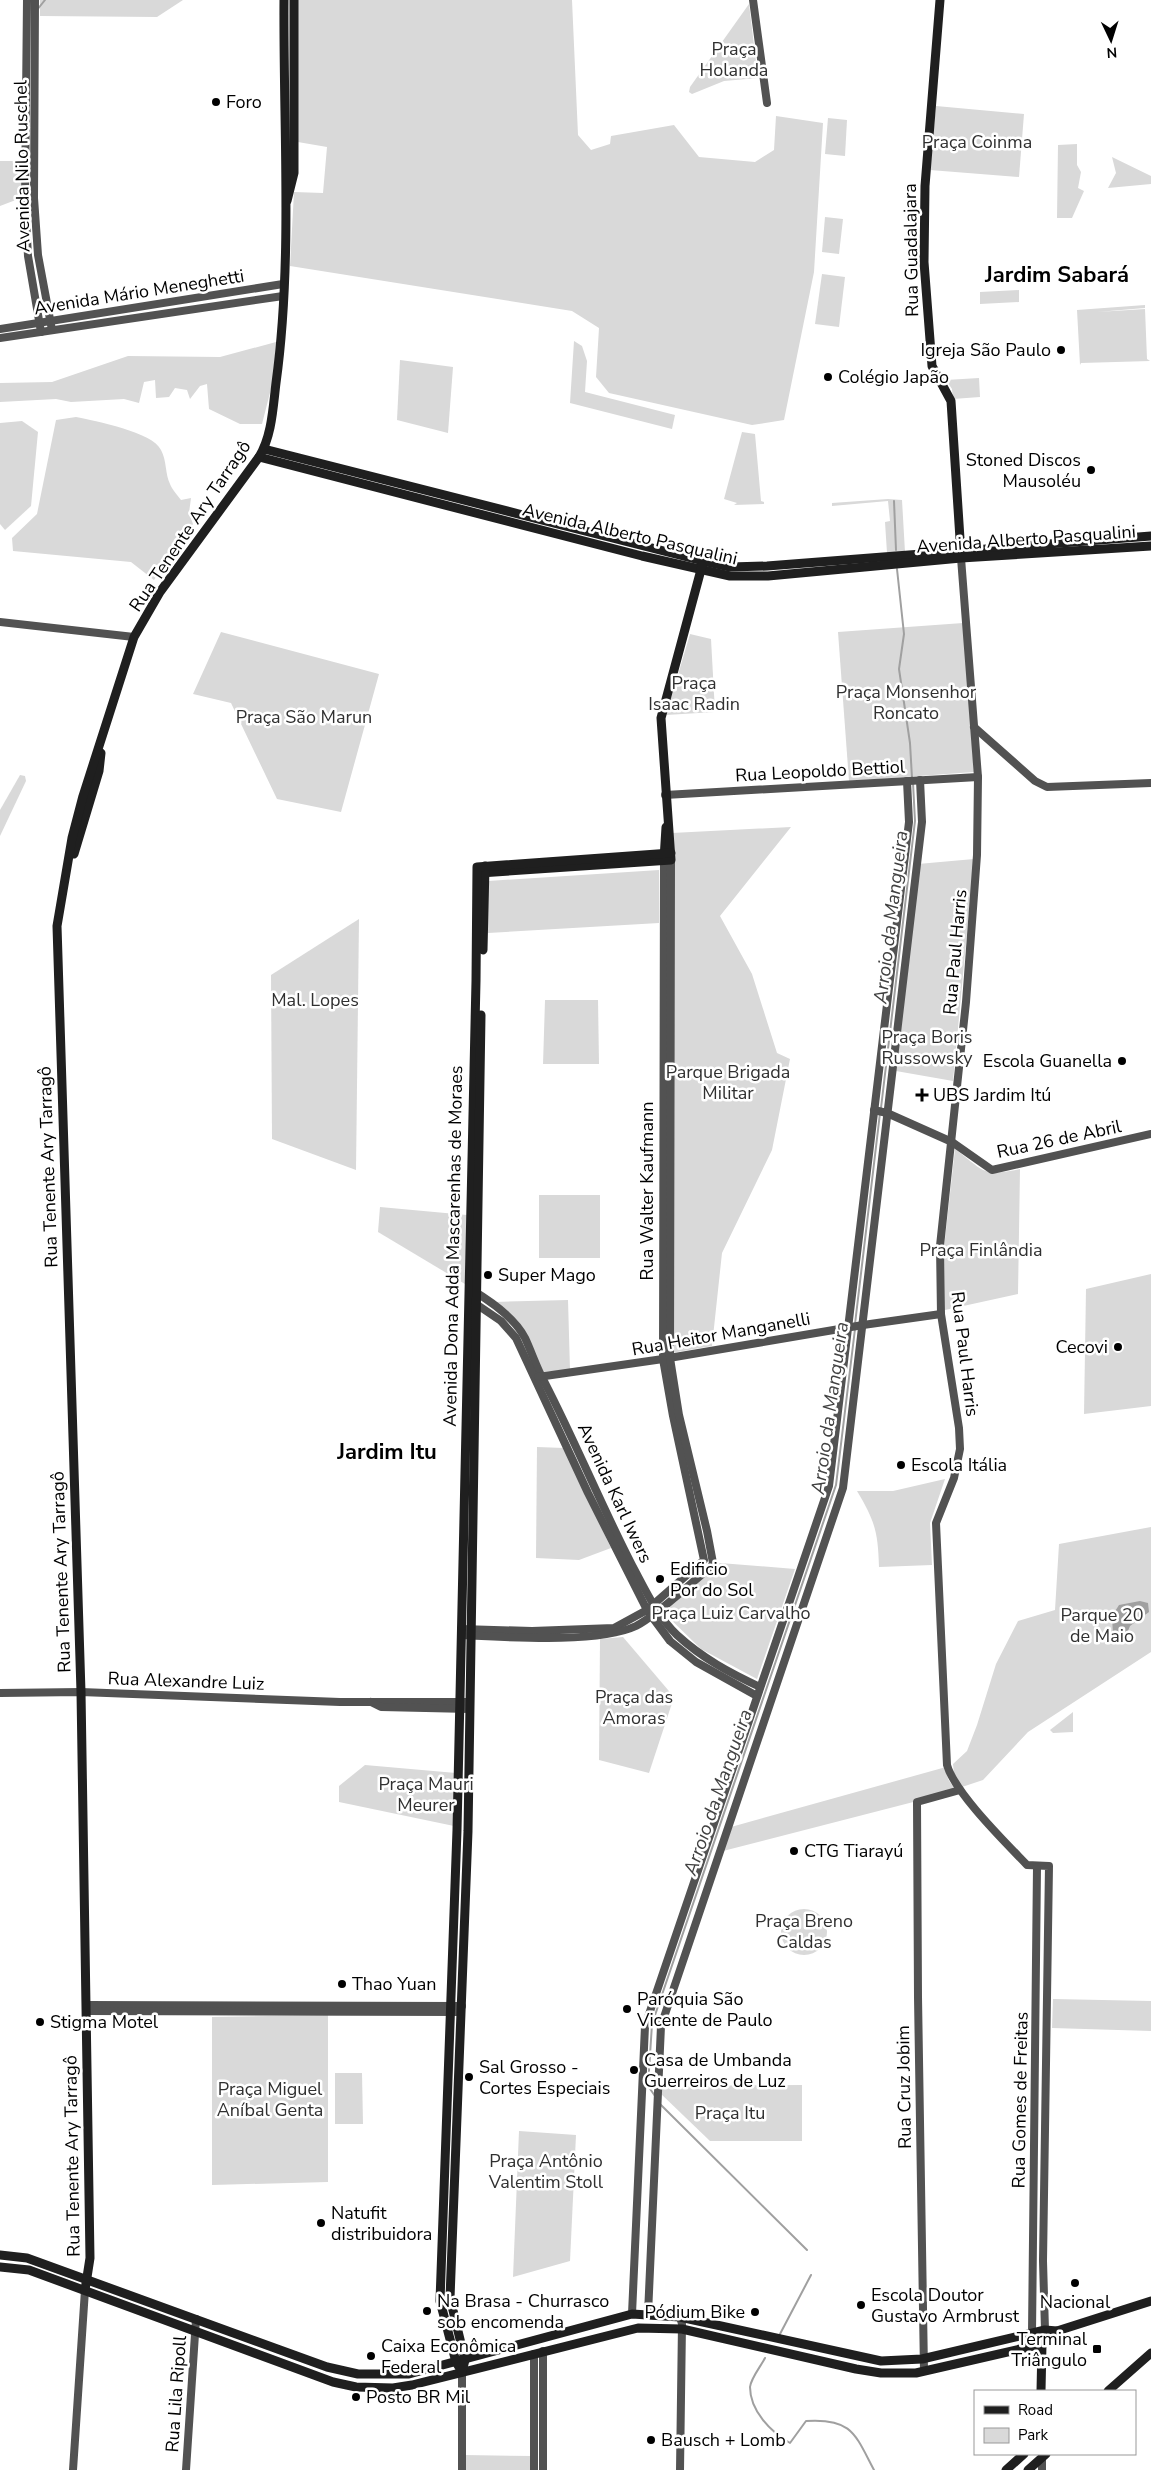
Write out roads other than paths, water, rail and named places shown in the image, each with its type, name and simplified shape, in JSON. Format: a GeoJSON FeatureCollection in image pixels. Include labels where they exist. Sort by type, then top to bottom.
{"type":"FeatureCollection","features":[{"type":"Feature","properties":{"kind":"main road","name":"Rua Tenente Ary Tarragô"},"geometry":{"type":"LineString","coordinates":[[284,0],[289,174]]}},
{"type":"Feature","properties":{"kind":"main road","name":"Rua Tenente Ary Tarragô"},"geometry":{"type":"LineString","coordinates":[[85,2290],[90,2258],[81,1692],[63,1147],[58,926],[70,864],[72,838],[83,796],[134,637],[160,592],[261,453],[272,414],[279,365],[283,296],[284,211],[289,174],[294,0]]}},
{"type":"Feature","properties":{"kind":"main road","name":"Rua Guadalajara"},"geometry":{"type":"LineString","coordinates":[[940,0],[926,186],[924,262],[932,366],[950,401],[961,554]]}},
{"type":"Feature","properties":{"kind":"main road"},"geometry":{"type":"LineString","coordinates":[[284,32],[294,32]]}},
{"type":"Feature","properties":{"kind":"main road","name":"Avenida Alberto Pasqualini"},"geometry":{"type":"LineString","coordinates":[[261,453],[702,566],[767,566],[961,554],[1151,546]]}},
{"type":"Feature","properties":{"kind":"main road","name":"Avenida Alberto Pasqualini"},"geometry":{"type":"LineString","coordinates":[[961,554],[1151,536]]}},
{"type":"Feature","properties":{"kind":"main road","name":"Rua Walter Kaufmann"},"geometry":{"type":"LineString","coordinates":[[668,856],[670,829],[667,819],[665,795],[661,718],[702,566]]}},
{"type":"Feature","properties":{"kind":"main road","name":"Avenida Dona Adda Mascarenhas de Moraes"},"geometry":{"type":"LineString","coordinates":[[460,2361],[440,2301],[465,1705],[471,1632],[478,1305],[473,1291],[481,870],[668,856]]}},
{"type":"Feature","properties":{"kind":"main road","name":"Avenida Dona Adda Mascarenhas de Moraes"},"geometry":{"type":"LineString","coordinates":[[460,2361],[450,2298],[462,2009],[465,1705],[461,1632],[469,1300],[473,1291]]}},
{"type":"Feature","properties":{"kind":"main road"},"geometry":{"type":"LineString","coordinates":[[0,2255],[27,2258],[327,2367],[358,2374],[409,2374],[632,2314],[680,2317],[881,2361],[922,2359],[1045,2330],[1057,2331]]}},
{"type":"Feature","properties":{"kind":"main road"},"geometry":{"type":"LineString","coordinates":[[0,2267],[29,2270],[305,2373],[348,2386],[392,2388],[638,2328],[682,2329],[856,2369],[907,2374],[1042,2344]]}},
{"type":"Feature","properties":{"kind":"main road"},"geometry":{"type":"LineString","coordinates":[[1040,2390],[1042,2344],[1049,2335],[1151,2301]]}},
{"type":"Feature","properties":{"kind":"main road"},"geometry":{"type":"LineString","coordinates":[[1109,2390],[1151,2352]]}},
{"type":"Feature","properties":{"kind":"main road"},"geometry":{"type":"LineString","coordinates":[[460,2361],[462,2372]]}},
{"type":"Feature","properties":{"kind":"main road"},"geometry":{"type":"LineString","coordinates":[[1006,2470],[1022,2455]]}},
{"type":"Feature","properties":{"kind":"main road"},"geometry":{"type":"LineString","coordinates":[[1028,2470],[1043,2455]]}},
{"type":"Feature","properties":{"kind":"street","name":"Avenida Nilo Ruschel"},"geometry":{"type":"LineString","coordinates":[[27,0],[25,201],[28,256],[41,332]]}},
{"type":"Feature","properties":{"kind":"street","name":"Avenida Nilo Ruschel"},"geometry":{"type":"LineString","coordinates":[[35,0],[34,198],[38,255],[52,330]]}},
{"type":"Feature","properties":{"kind":"street"},"geometry":{"type":"LineString","coordinates":[[753,0],[766,104]]}},
{"type":"Feature","properties":{"kind":"street","name":"Avenida Mário Meneghetti"},"geometry":{"type":"LineString","coordinates":[[0,329],[283,284]]}},
{"type":"Feature","properties":{"kind":"street","name":"Avenida Mário Meneghetti"},"geometry":{"type":"LineString","coordinates":[[0,338],[283,296]]}},
{"type":"Feature","properties":{"kind":"street","name":"Rua Guadalajara"},"geometry":{"type":"LineString","coordinates":[[961,554],[978,777],[978,855]]}},
{"type":"Feature","properties":{"kind":"street"},"geometry":{"type":"LineString","coordinates":[[0,622],[134,637]]}},
{"type":"Feature","properties":{"kind":"street"},"geometry":{"type":"LineString","coordinates":[[974,727],[1043,786],[1097,786],[1151,782]]}},
{"type":"Feature","properties":{"kind":"street"},"geometry":{"type":"LineString","coordinates":[[976,749],[995,746]]}},
{"type":"Feature","properties":{"kind":"street","name":"Rua Leopoldo Bettiol"},"geometry":{"type":"LineString","coordinates":[[665,795],[978,777]]}},
{"type":"Feature","properties":{"kind":"street"},"geometry":{"type":"LineString","coordinates":[[648,2314],[661,2026],[658,2009],[757,1696],[829,1486],[855,1326],[881,1111],[915,814],[913,781]]}},
{"type":"Feature","properties":{"kind":"street"},"geometry":{"type":"LineString","coordinates":[[632,2314],[645,2026],[658,2009],[843,1488],[855,1326],[915,814],[913,781]]}},
{"type":"Feature","properties":{"kind":"street","name":"Rua Paul Harris"},"geometry":{"type":"LineString","coordinates":[[960,1790],[950,1776],[947,1765],[936,1523],[954,1478],[960,1449],[959,1428],[941,1314],[940,1246],[952,1142],[978,855]]}},
{"type":"Feature","properties":{"kind":"street","name":"Rua Walter Kaufmann"},"geometry":{"type":"LineString","coordinates":[[652,1610],[704,1560],[673,1416],[666,1359],[668,856]]}},
{"type":"Feature","properties":{"kind":"street","name":"Rua 26 de Abril"},"geometry":{"type":"LineString","coordinates":[[881,1111],[952,1142],[992,1170],[1151,1134]]}},
{"type":"Feature","properties":{"kind":"street","name":"Avenida Karl Iwers"},"geometry":{"type":"LineString","coordinates":[[473,1291],[518,1327],[524,1337],[538,1377]]}},
{"type":"Feature","properties":{"kind":"street","name":"Avenida Karl Iwers"},"geometry":{"type":"LineString","coordinates":[[469,1300],[494,1315],[508,1328],[538,1377],[572,1436],[596,1492],[652,1610],[670,1640],[696,1662],[757,1696]]}},
{"type":"Feature","properties":{"kind":"street","name":"Rua Heitor Manganelli"},"geometry":{"type":"LineString","coordinates":[[538,1377],[666,1359],[855,1326],[941,1314]]}},
{"type":"Feature","properties":{"kind":"street","name":"Rua Walter Kaufmann"},"geometry":{"type":"LineString","coordinates":[[652,1610],[711,1567],[713,1558],[666,1359]]}},
{"type":"Feature","properties":{"kind":"street"},"geometry":{"type":"LineString","coordinates":[[461,1632],[532,1637],[614,1633],[636,1625],[652,1610]]}},
{"type":"Feature","properties":{"kind":"street","name":"Avenida Karl Iwers"},"geometry":{"type":"LineString","coordinates":[[652,1610],[675,1634],[700,1654],[722,1669],[760,1688]]}},
{"type":"Feature","properties":{"kind":"street","name":"Rua Alexandre Luiz"},"geometry":{"type":"LineString","coordinates":[[0,1693],[81,1692],[371,1702],[380,1700],[465,1705]]}},
{"type":"Feature","properties":{"kind":"street"},"geometry":{"type":"LineString","coordinates":[[960,1790],[1026,1863],[1038,1867]]}},
{"type":"Feature","properties":{"kind":"street","name":"Rua Cruz Jobim"},"geometry":{"type":"LineString","coordinates":[[924,2371],[922,2359],[917,1802],[960,1790]]}},
{"type":"Feature","properties":{"kind":"street","name":"Rua Gomes de Freitas"},"geometry":{"type":"LineString","coordinates":[[1032,2333],[1038,1867],[1049,1866],[1044,2169],[1045,2330]]}},
{"type":"Feature","properties":{"kind":"street"},"geometry":{"type":"LineString","coordinates":[[86,2008],[462,2009]]}},
{"type":"Feature","properties":{"kind":"street"},"geometry":{"type":"LineString","coordinates":[[639,2238],[647,2239],[650,2245],[647,2252],[641,2253],[634,2246],[639,2238]]}},
{"type":"Feature","properties":{"kind":"street"},"geometry":{"type":"LineString","coordinates":[[73,2470],[85,2290]]}},
{"type":"Feature","properties":{"kind":"street"},"geometry":{"type":"LineString","coordinates":[[1032,2307],[1034,2309],[1044,2307]]}},
{"type":"Feature","properties":{"kind":"street"},"geometry":{"type":"LineString","coordinates":[[680,2317],[682,2329],[680,2470]]}},
{"type":"Feature","properties":{"kind":"street","name":"Rua Lila Ripoll"},"geometry":{"type":"LineString","coordinates":[[186,2470],[196,2319]]}},
{"type":"Feature","properties":{"kind":"street"},"geometry":{"type":"LineString","coordinates":[[534,2470],[539,2352]]}},
{"type":"Feature","properties":{"kind":"street"},"geometry":{"type":"LineString","coordinates":[[539,2352],[543,2470]]}},
{"type":"Feature","properties":{"kind":"street"},"geometry":{"type":"LineString","coordinates":[[462,2372],[462,2470]]}},
{"type":"Feature","properties":{"kind":"street"},"geometry":{"type":"LineString","coordinates":[[1042,2470],[1043,2455]]}},
{"type":"Feature","properties":{"kind":"waterway"},"geometry":{"type":"LineString","coordinates":[[37,10],[45,0]]}},
{"type":"Feature","properties":{"kind":"waterway"},"geometry":{"type":"LineString","coordinates":[[894,501],[896,550]]}},
{"type":"Feature","properties":{"kind":"waterway","name":"Arroio da Mangueira"},"geometry":{"type":"LineString","coordinates":[[897,569],[904,634],[899,669],[910,743],[912,778]]}},
{"type":"Feature","properties":{"kind":"waterway","name":"Arroio da Mangueira"},"geometry":{"type":"LineString","coordinates":[[881,1108],[915,821],[913,783]]}},
{"type":"Feature","properties":{"kind":"waterway","name":"Arroio da Mangueira"},"geometry":{"type":"LineString","coordinates":[[855,1324],[880,1113]]}},
{"type":"Feature","properties":{"kind":"waterway","name":"Arroio da Mangueira"},"geometry":{"type":"LineString","coordinates":[[655,2096],[648,2086],[652,2024],[836,1485],[855,1329]]}},
{"type":"Feature","properties":{"kind":"waterway","name":"Arroio da Mangueira"},"geometry":{"type":"LineString","coordinates":[[660,2104],[807,2250]]}},
{"type":"Feature","properties":{"kind":"waterway","name":"Arroio da Mangueira"},"geometry":{"type":"LineString","coordinates":[[780,2334],[811,2275]]}},
{"type":"Feature","properties":{"kind":"waterway","name":"Arroio da Mangueira"},"geometry":{"type":"LineString","coordinates":[[765,2358],[754,2376],[750,2387],[754,2404],[769,2427],[790,2443],[806,2421],[833,2422],[843,2426],[856,2438],[874,2470]]}},
{"type":"Feature","properties":{"kind":"place","name":"Foro"},"geometry":{"type":"Point","coordinates":[216,102]}},
{"type":"Feature","properties":{"kind":"place","name":"Igreja São Paulo"},"geometry":{"type":"Point","coordinates":[1061,350]}},
{"type":"Feature","properties":{"kind":"place","name":"Colégio Japão"},"geometry":{"type":"Point","coordinates":[828,377]}},
{"type":"Feature","properties":{"kind":"place","name":"Stoned Discos Mausoléu"},"geometry":{"type":"Point","coordinates":[1091,470]}},
{"type":"Feature","properties":{"kind":"place","name":"Escola Guanella"},"geometry":{"type":"Point","coordinates":[1122,1061]}},
{"type":"Feature","properties":{"kind":"place","name":"UBS Jardim Itú"},"geometry":{"type":"Point","coordinates":[922,1095]}},
{"type":"Feature","properties":{"kind":"place","name":"Super Mago"},"geometry":{"type":"Point","coordinates":[488,1275]}},
{"type":"Feature","properties":{"kind":"place","name":"Cecovi"},"geometry":{"type":"Point","coordinates":[1118,1347]}},
{"type":"Feature","properties":{"kind":"place","name":"Escola Itália"},"geometry":{"type":"Point","coordinates":[901,1465]}},
{"type":"Feature","properties":{"kind":"place","name":"Edificio Por do Sol"},"geometry":{"type":"Point","coordinates":[660,1579]}},
{"type":"Feature","properties":{"kind":"place","name":"CTG Tiarayú"},"geometry":{"type":"Point","coordinates":[794,1851]}},
{"type":"Feature","properties":{"kind":"place","name":"Thao Yuan"},"geometry":{"type":"Point","coordinates":[342,1984]}},
{"type":"Feature","properties":{"kind":"place","name":"Paróquia São Vicente de Paulo"},"geometry":{"type":"Point","coordinates":[627,2009]}},
{"type":"Feature","properties":{"kind":"place","name":"Stigma Motel"},"geometry":{"type":"Point","coordinates":[40,2022]}},
{"type":"Feature","properties":{"kind":"place","name":"Casa de Umbanda Guerreiros de Luz"},"geometry":{"type":"Point","coordinates":[634,2070]}},
{"type":"Feature","properties":{"kind":"place","name":"Sal Grosso - Cortes Especiais"},"geometry":{"type":"Point","coordinates":[469,2077]}},
{"type":"Feature","properties":{"kind":"place","name":"Natufit distribuidora"},"geometry":{"type":"Point","coordinates":[321,2223]}},
{"type":"Feature","properties":{"kind":"place","name":"Nacional"},"geometry":{"type":"Point","coordinates":[1075,2283]}},
{"type":"Feature","properties":{"kind":"place","name":"Escola Doutor Gustavo Armbrust"},"geometry":{"type":"Point","coordinates":[861,2305]}},
{"type":"Feature","properties":{"kind":"place","name":"Na Brasa - Churrasco sob encomenda"},"geometry":{"type":"Point","coordinates":[427,2311]}},
{"type":"Feature","properties":{"kind":"place","name":"Pódium Bike"},"geometry":{"type":"Point","coordinates":[755,2312]}},
{"type":"Feature","properties":{"kind":"place","name":"Terminal Triângulo"},"geometry":{"type":"Point","coordinates":[1097,2349]}},
{"type":"Feature","properties":{"kind":"place","name":"Caixa Econômica Federal"},"geometry":{"type":"Point","coordinates":[371,2356]}},
{"type":"Feature","properties":{"kind":"place","name":"Posto BR Mil"},"geometry":{"type":"Point","coordinates":[356,2397]}},
{"type":"Feature","properties":{"kind":"place","name":"Bausch + Lomb"},"geometry":{"type":"Point","coordinates":[651,2440]}},
{"type":"Feature","properties":{"kind":"district","name":"Jardim Sabará"},"geometry":{"type":"Point","coordinates":[1057,274]}},
{"type":"Feature","properties":{"kind":"district","name":"Jardim Itu"},"geometry":{"type":"Point","coordinates":[387,1451]}},
{"type":"Feature","properties":{"kind":"park label","name":"Praça Holanda"},"geometry":{"type":"Point","coordinates":[734,59]}},
{"type":"Feature","properties":{"kind":"park label","name":"Praça Coinma"},"geometry":{"type":"Point","coordinates":[977,142]}},
{"type":"Feature","properties":{"kind":"park label","name":"Praça Isaac Radin"},"geometry":{"type":"Point","coordinates":[694,693]}},
{"type":"Feature","properties":{"kind":"park label","name":"Praça Monsenhor Roncato"},"geometry":{"type":"Point","coordinates":[906,702]}},
{"type":"Feature","properties":{"kind":"park label","name":"Praça São Marun"},"geometry":{"type":"Point","coordinates":[304,717]}},
{"type":"Feature","properties":{"kind":"park label","name":"Mal. Lopes"},"geometry":{"type":"Point","coordinates":[315,1000]}},
{"type":"Feature","properties":{"kind":"park label","name":"Praça Boris Russowsky"},"geometry":{"type":"Point","coordinates":[927,1047]}},
{"type":"Feature","properties":{"kind":"park label","name":"Parque Brigada Militar"},"geometry":{"type":"Point","coordinates":[728,1082]}},
{"type":"Feature","properties":{"kind":"park label","name":"Praça Finlândia"},"geometry":{"type":"Point","coordinates":[981,1250]}},
{"type":"Feature","properties":{"kind":"park label","name":"Praça Luiz Carvalho"},"geometry":{"type":"Point","coordinates":[731,1613]}},
{"type":"Feature","properties":{"kind":"park label","name":"Parque 20 de Maio"},"geometry":{"type":"Point","coordinates":[1102,1625]}},
{"type":"Feature","properties":{"kind":"park label","name":"Praça das Amoras"},"geometry":{"type":"Point","coordinates":[634,1707]}},
{"type":"Feature","properties":{"kind":"park label","name":"Praça Mauri Meurer"},"geometry":{"type":"Point","coordinates":[426,1794]}},
{"type":"Feature","properties":{"kind":"park label","name":"Praça Breno Caldas"},"geometry":{"type":"Point","coordinates":[804,1931]}},
{"type":"Feature","properties":{"kind":"park label","name":"Praça Miguel Aníbal Genta"},"geometry":{"type":"Point","coordinates":[270,2099]}},
{"type":"Feature","properties":{"kind":"park label","name":"Praça Itu"},"geometry":{"type":"Point","coordinates":[730,2113]}},
{"type":"Feature","properties":{"kind":"park label","name":"Praça Antônio Valentim Stoll"},"geometry":{"type":"Point","coordinates":[546,2171]}}]}
